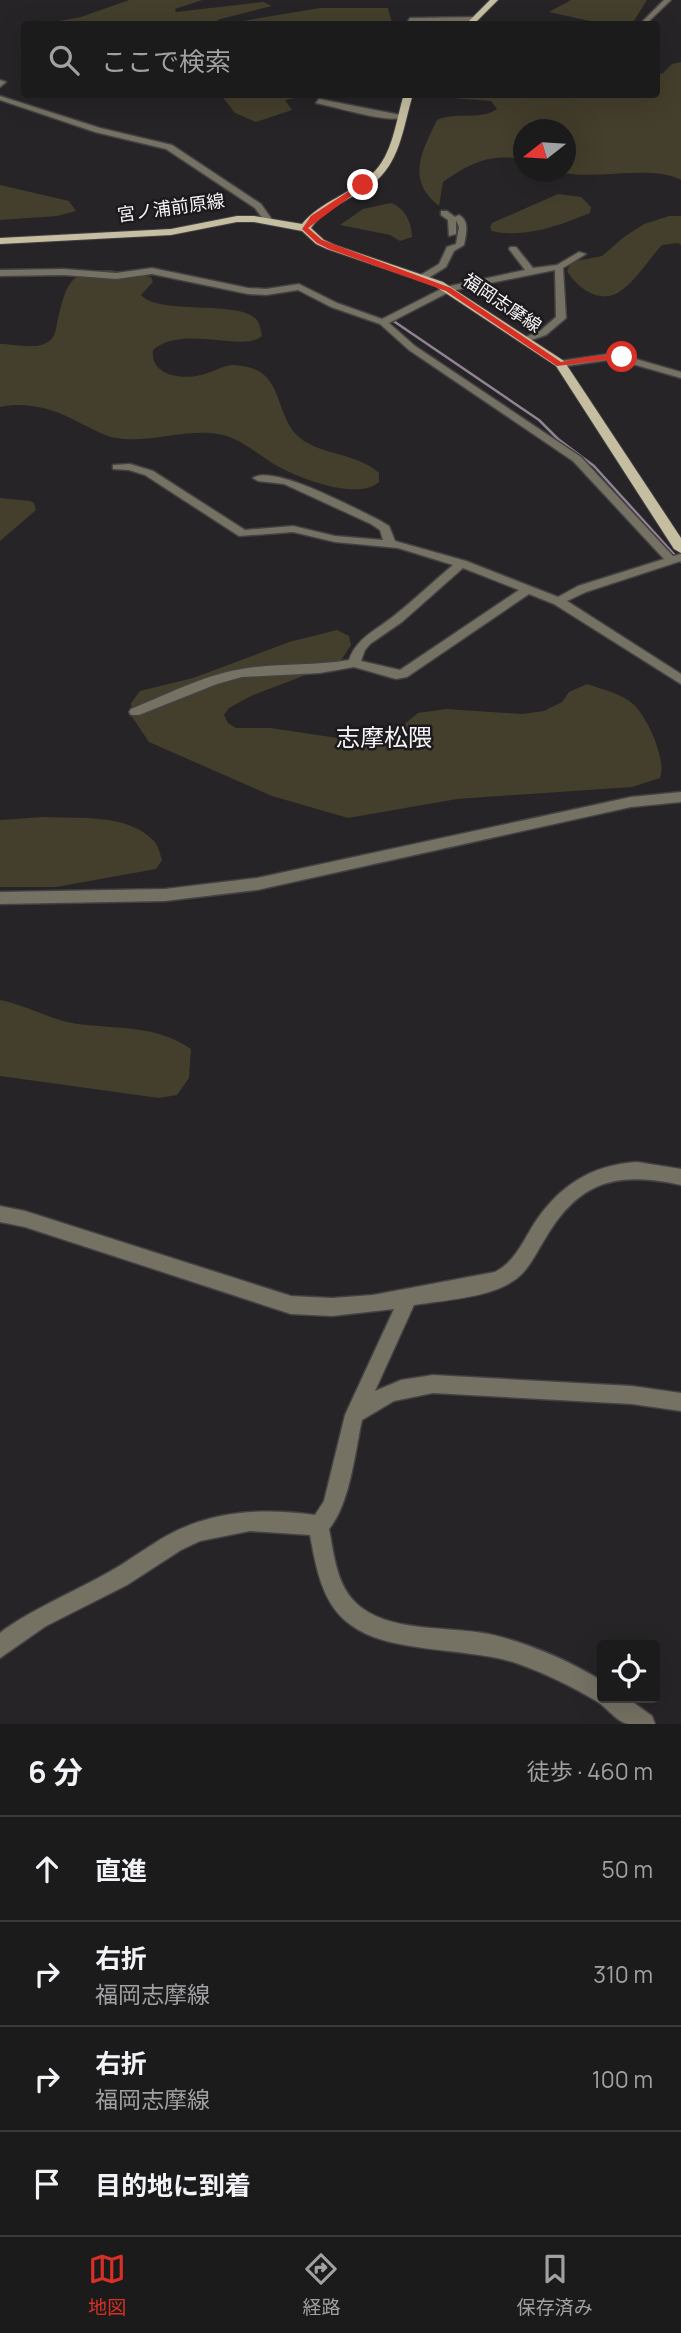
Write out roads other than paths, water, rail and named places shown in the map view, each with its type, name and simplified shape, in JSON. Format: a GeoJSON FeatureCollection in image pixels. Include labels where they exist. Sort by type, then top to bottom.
{"type":"FeatureCollection","features":[{"type":"Feature","properties":{"kind":"main road"},"geometry":{"type":"LineString","coordinates":[[473,21],[495,0]]}},
{"type":"Feature","properties":{"kind":"main road"},"geometry":{"type":"LineString","coordinates":[[304,228],[314,218],[377,176],[387,163],[408,98]]}},
{"type":"Feature","properties":{"kind":"main road","name":"宮ノ浦前原線"},"geometry":{"type":"LineString","coordinates":[[0,241],[171,232],[237,219],[269,221],[304,228]]}},
{"type":"Feature","properties":{"kind":"main road","name":"福岡志摩線"},"geometry":{"type":"LineString","coordinates":[[304,228],[320,242],[331,247],[449,289],[560,364],[678,551]]}},
{"type":"Feature","properties":{"kind":"street"},"geometry":{"type":"LineString","coordinates":[[646,21],[668,0]]}},
{"type":"Feature","properties":{"kind":"street"},"geometry":{"type":"LineString","coordinates":[[410,20],[441,21]]}},
{"type":"Feature","properties":{"kind":"street"},"geometry":{"type":"LineString","coordinates":[[0,98],[98,130],[169,147],[258,206],[269,221]]}},
{"type":"Feature","properties":{"kind":"street"},"geometry":{"type":"LineString","coordinates":[[319,101],[401,117]]}},
{"type":"Feature","properties":{"kind":"street"},"geometry":{"type":"LineString","coordinates":[[422,278],[443,265],[450,249],[454,226],[452,219],[444,214]]}},
{"type":"Feature","properties":{"kind":"street"},"geometry":{"type":"LineString","coordinates":[[450,249],[461,243],[463,227],[459,217]]}},
{"type":"Feature","properties":{"kind":"street"},"geometry":{"type":"LineString","coordinates":[[513,248],[531,271]]}},
{"type":"Feature","properties":{"kind":"street"},"geometry":{"type":"LineString","coordinates":[[383,322],[449,289],[559,267],[582,254]]}},
{"type":"Feature","properties":{"kind":"street"},"geometry":{"type":"LineString","coordinates":[[523,341],[543,333],[561,318],[559,267]]}},
{"type":"Feature","properties":{"kind":"street"},"geometry":{"type":"LineString","coordinates":[[0,273],[64,272],[116,276],[152,271],[248,291],[266,292],[299,287],[334,305],[383,322],[412,348],[577,459],[678,551],[558,601]]}},
{"type":"Feature","properties":{"kind":"street"},"geometry":{"type":"LineString","coordinates":[[560,364],[615,356],[681,375]]}},
{"type":"Feature","properties":{"kind":"street"},"geometry":{"type":"LineString","coordinates":[[117,467],[130,467],[149,473],[243,534],[256,535],[286,528],[335,539],[390,544],[462,563],[558,601],[681,680]]}},
{"type":"Feature","properties":{"kind":"street"},"geometry":{"type":"LineString","coordinates":[[258,478],[286,481],[375,522],[386,528],[390,544]]}},
{"type":"Feature","properties":{"kind":"street"},"geometry":{"type":"LineString","coordinates":[[354,663],[359,649],[366,641],[398,619],[462,563]]}},
{"type":"Feature","properties":{"kind":"street"},"geometry":{"type":"LineString","coordinates":[[135,712],[227,676],[253,672],[320,669],[354,663],[396,675],[410,672],[527,590]]}},
{"type":"Feature","properties":{"kind":"street"},"geometry":{"type":"LineString","coordinates":[[0,898],[165,895],[257,884],[631,802],[681,797]]}},
{"type":"Feature","properties":{"kind":"street"},"geometry":{"type":"LineString","coordinates":[[0,1214],[24,1219],[291,1305],[335,1307],[409,1297],[490,1282],[506,1276],[565,1197],[580,1185],[622,1169],[642,1168],[681,1177]]}},
{"type":"Feature","properties":{"kind":"street"},"geometry":{"type":"LineString","coordinates":[[409,1297],[354,1415],[334,1501],[319,1526],[327,1567],[338,1598],[350,1613],[376,1629],[489,1645],[539,1661],[583,1680],[597,1690]]}},
{"type":"Feature","properties":{"kind":"street"},"geometry":{"type":"LineString","coordinates":[[354,1415],[376,1399],[402,1387],[433,1384],[632,1395],[681,1402]]}},
{"type":"Feature","properties":{"kind":"street"},"geometry":{"type":"LineString","coordinates":[[0,1647],[32,1623],[117,1580],[182,1539],[222,1525],[249,1520],[277,1519],[319,1526]]}},
{"type":"Feature","properties":{"kind":"street"},"geometry":{"type":"LineString","coordinates":[[617,1703],[644,1724]]}},
{"type":"Feature","properties":{"kind":"waterway"},"geometry":{"type":"LineString","coordinates":[[392,320],[539,420],[558,439],[594,466],[681,562]]}},
{"type":"Feature","properties":{"kind":"district","name":"志摩松隈"},"geometry":{"type":"Point","coordinates":[384,738]}}]}
